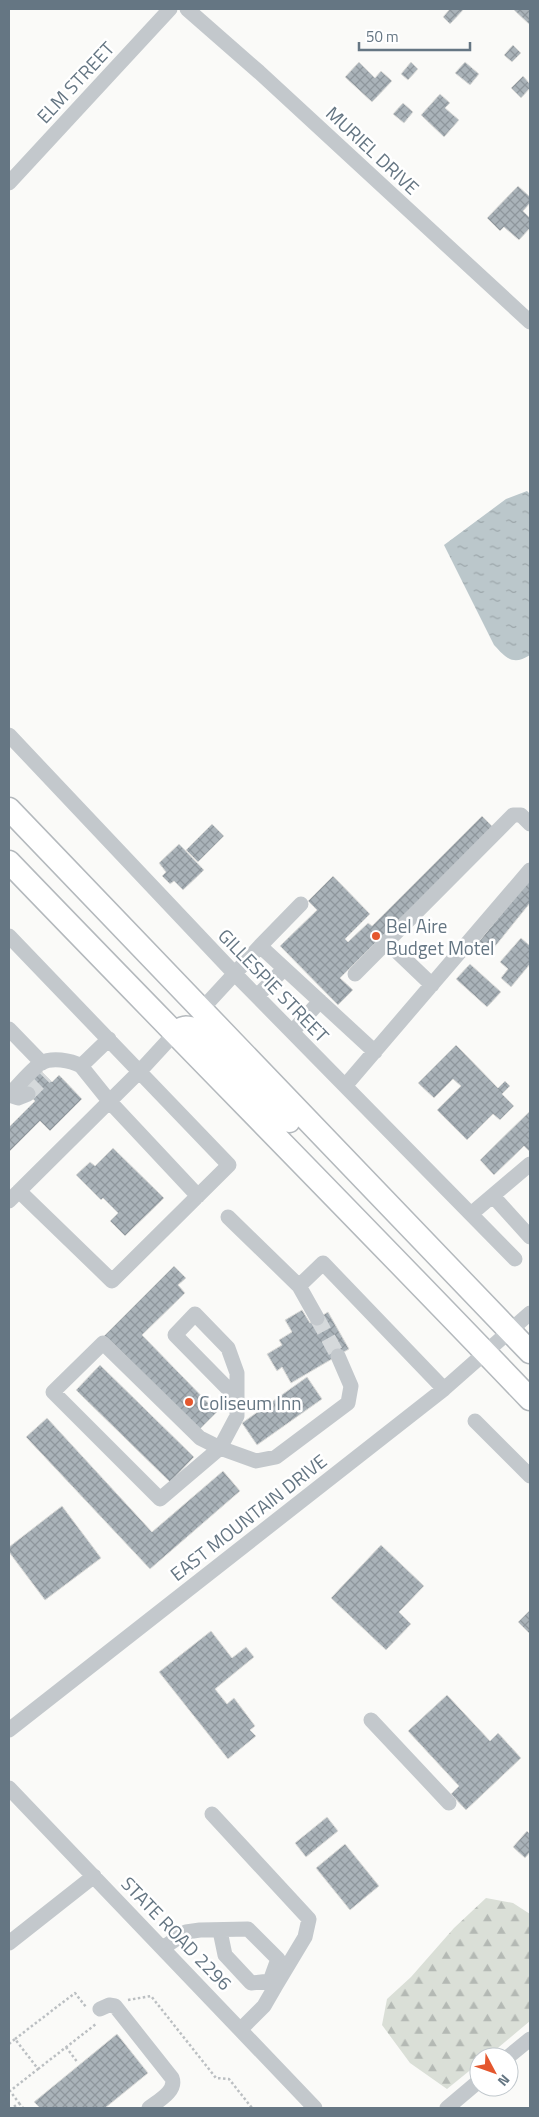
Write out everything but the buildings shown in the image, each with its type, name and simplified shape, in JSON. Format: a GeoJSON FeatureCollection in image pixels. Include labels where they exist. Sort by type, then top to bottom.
{"type":"FeatureCollection","features":[{"type":"Feature","properties":{"kind":"highway"},"geometry":{"type":"LineString","coordinates":[[9,809],[530,1352]]}},
{"type":"Feature","properties":{"kind":"highway"},"geometry":{"type":"LineString","coordinates":[[9,862],[486,1351],[530,1399]]}},
{"type":"Feature","properties":{"kind":"highway"},"geometry":{"type":"LineString","coordinates":[[175,1033],[188,1026],[195,1030],[314,1145],[360,1185],[389,1206]]}},
{"type":"Feature","properties":{"kind":"street","name":"ELM STREET"},"geometry":{"type":"LineString","coordinates":[[9,183],[170,9]]}},
{"type":"Feature","properties":{"kind":"street","name":"MURIEL DRIVE"},"geometry":{"type":"LineString","coordinates":[[187,9],[259,72],[530,322]]}},
{"type":"Feature","properties":{"kind":"street","name":"GILLESPIE STREET"},"geometry":{"type":"LineString","coordinates":[[9,735],[234,973],[515,1259]]}},
{"type":"Feature","properties":{"kind":"street"},"geometry":{"type":"LineString","coordinates":[[356,974],[513,815],[521,816],[530,824]]}},
{"type":"Feature","properties":{"kind":"street"},"geometry":{"type":"LineString","coordinates":[[345,1086],[530,870]]}},
{"type":"Feature","properties":{"kind":"street"},"geometry":{"type":"LineString","coordinates":[[202,1009],[301,904]]}},
{"type":"Feature","properties":{"kind":"street"},"geometry":{"type":"LineString","coordinates":[[9,936],[140,1071],[229,1165],[112,1281],[14,1196],[110,1102],[140,1071],[175,1033]]}},
{"type":"Feature","properties":{"kind":"street"},"geometry":{"type":"LineString","coordinates":[[387,942],[432,985]]}},
{"type":"Feature","properties":{"kind":"street"},"geometry":{"type":"LineString","coordinates":[[260,946],[374,1052]]}},
{"type":"Feature","properties":{"kind":"street"},"geometry":{"type":"LineString","coordinates":[[257,996],[284,969]]}},
{"type":"Feature","properties":{"kind":"street"},"geometry":{"type":"LineString","coordinates":[[292,1032],[320,1002]]}},
{"type":"Feature","properties":{"kind":"street"},"geometry":{"type":"LineString","coordinates":[[9,1029],[46,1067]]}},
{"type":"Feature","properties":{"kind":"street"},"geometry":{"type":"LineString","coordinates":[[80,1066],[109,1039]]}},
{"type":"Feature","properties":{"kind":"street"},"geometry":{"type":"LineString","coordinates":[[9,1095],[46,1067],[64,1060],[73,1061],[80,1066],[110,1102],[198,1196]]}},
{"type":"Feature","properties":{"kind":"street"},"geometry":{"type":"LineString","coordinates":[[9,1095],[18,1098],[28,1094]]}},
{"type":"Feature","properties":{"kind":"street"},"geometry":{"type":"LineString","coordinates":[[471,1214],[530,1164]]}},
{"type":"Feature","properties":{"kind":"street"},"geometry":{"type":"LineString","coordinates":[[493,1196],[530,1237]]}},
{"type":"Feature","properties":{"kind":"street"},"geometry":{"type":"LineString","coordinates":[[228,1217],[299,1286],[317,1318]]}},
{"type":"Feature","properties":{"kind":"street"},"geometry":{"type":"LineString","coordinates":[[299,1286],[323,1263],[444,1388]]}},
{"type":"Feature","properties":{"kind":"street","name":"EAST MOUNTAIN DRIVE"},"geometry":{"type":"LineString","coordinates":[[9,1730],[444,1388],[530,1312]]}},
{"type":"Feature","properties":{"kind":"street"},"geometry":{"type":"LineString","coordinates":[[236,1396],[175,1335],[196,1314],[228,1348],[237,1373],[237,1416],[220,1448],[160,1500],[53,1392],[103,1343],[200,1438],[220,1448],[256,1461],[276,1457],[348,1403],[351,1386],[338,1356]]}},
{"type":"Feature","properties":{"kind":"street"},"geometry":{"type":"LineString","coordinates":[[475,1421],[530,1476]]}},
{"type":"Feature","properties":{"kind":"street"},"geometry":{"type":"LineString","coordinates":[[372,1720],[449,1804]]}},
{"type":"Feature","properties":{"kind":"street","name":"STATE ROAD 2296"},"geometry":{"type":"LineString","coordinates":[[9,1788],[242,2029],[315,2108]]}},
{"type":"Feature","properties":{"kind":"street"},"geometry":{"type":"LineString","coordinates":[[212,1814],[309,1919],[304,1937],[273,1984],[264,2006],[242,2029]]}},
{"type":"Feature","properties":{"kind":"street"},"geometry":{"type":"LineString","coordinates":[[9,1943],[94,1876]]}},
{"type":"Feature","properties":{"kind":"street"},"geometry":{"type":"LineString","coordinates":[[163,1948],[186,1932],[248,1929],[278,1958],[273,1984]]}},
{"type":"Feature","properties":{"kind":"street"},"geometry":{"type":"LineString","coordinates":[[220,1931],[224,1955],[251,1983],[273,1984]]}},
{"type":"Feature","properties":{"kind":"street"},"geometry":{"type":"LineString","coordinates":[[93,2008],[114,2006],[172,2078],[174,2082],[172,2090],[149,2108]]}},
{"type":"Feature","properties":{"kind":"street"},"geometry":{"type":"LineString","coordinates":[[519,2048],[530,2039]]}},
{"type":"Feature","properties":{"kind":"street"},"geometry":{"type":"LineString","coordinates":[[447,2108],[469,2089]]}},
{"type":"Feature","properties":{"kind":"path"},"geometry":{"type":"LineString","coordinates":[[9,2044],[75,1993],[93,2008]]}},
{"type":"Feature","properties":{"kind":"path"},"geometry":{"type":"LineString","coordinates":[[15,2039],[38,2069],[10,2091],[23,2108]]}},
{"type":"Feature","properties":{"kind":"path"},"geometry":{"type":"LineString","coordinates":[[66,2047],[78,2063]]}},
{"type":"Feature","properties":{"kind":"path"},"geometry":{"type":"LineString","coordinates":[[12,2108],[19,2103]]}},
{"type":"Feature","properties":{"kind":"green space"},"geometry":{"type":"Polygon","coordinates":[[[486,1898],[513,1903],[530,1914],[530,2021],[499,2047],[469,2047],[469,2071],[447,2089],[410,2063],[382,2025],[387,1999],[411,1977],[454,1928],[486,1898]]]}},
{"type":"Feature","properties":{"kind":"water"},"geometry":{"type":"Polygon","coordinates":[[[527,491],[530,494],[530,655],[514,660],[502,654],[494,645],[444,545],[506,499],[527,491]]]}},
{"type":"Feature","properties":{"kind":"tunnel"},"geometry":{"type":"LineString","coordinates":[[28,1094],[46,1076]]}},
{"type":"Feature","properties":{"kind":"tunnel"},"geometry":{"type":"LineString","coordinates":[[317,1318],[338,1356]]}},
{"type":"Feature","properties":{"kind":"place","name":"Bel Aire Budget Motel"},"geometry":{"type":"Point","coordinates":[376,936]}},
{"type":"Feature","properties":{"kind":"place","name":"Coliseum Inn"},"geometry":{"type":"Point","coordinates":[189,1402]}}]}
